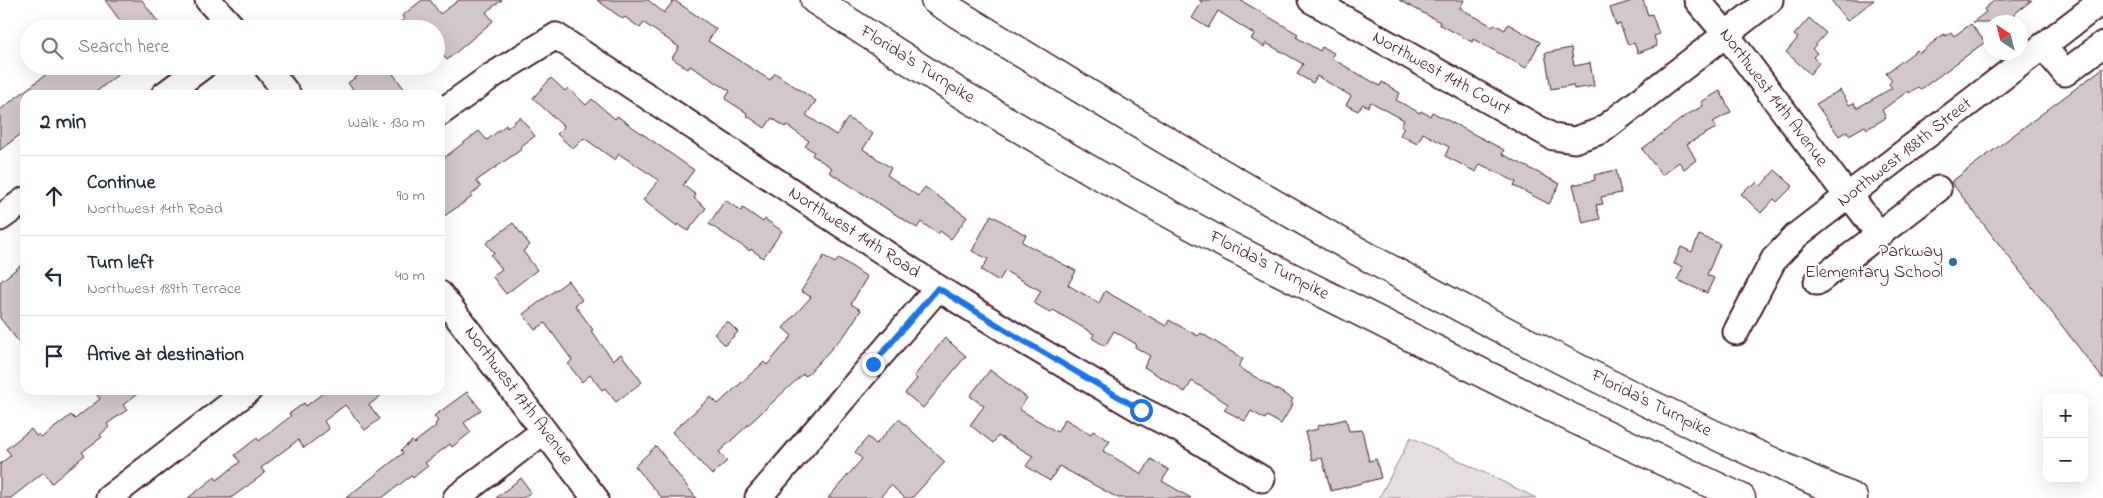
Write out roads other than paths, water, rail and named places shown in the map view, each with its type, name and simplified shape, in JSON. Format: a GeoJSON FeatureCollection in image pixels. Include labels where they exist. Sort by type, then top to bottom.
{"type":"FeatureCollection","features":[{"type":"Feature","properties":{"kind":"highway","name":"Florida's Turnpike"},"geometry":{"type":"LineString","coordinates":[[815,0],[958,92],[1097,174],[1225,244],[1572,418],[1741,498]]}},
{"type":"Feature","properties":{"kind":"highway","name":"Florida's Turnpike"},"geometry":{"type":"LineString","coordinates":[[935,0],[1195,157],[1360,252],[1589,374],[1756,455],[1853,498]]}},
{"type":"Feature","properties":{"kind":"street"},"geometry":{"type":"LineString","coordinates":[[208,0],[226,20]]}},
{"type":"Feature","properties":{"kind":"street","name":"Northwest 14th Court"},"geometry":{"type":"LineString","coordinates":[[1311,0],[1553,137],[1574,140],[1601,131],[1726,34]]}},
{"type":"Feature","properties":{"kind":"street","name":"Northwest 14th Avenue"},"geometry":{"type":"LineString","coordinates":[[1697,0],[1726,34],[1879,234]]}},
{"type":"Feature","properties":{"kind":"street"},"geometry":{"type":"LineString","coordinates":[[1726,34],[1770,0]]}},
{"type":"Feature","properties":{"kind":"street","name":"Northwest 188th Street"},"geometry":{"type":"LineString","coordinates":[[1736,332],[1774,259],[1797,235],[1849,197],[2103,0]]}},
{"type":"Feature","properties":{"kind":"street","name":"Northwest 14th Road"},"geometry":{"type":"LineString","coordinates":[[445,109],[490,77],[556,36],[938,288],[1023,341],[1141,410],[1179,429],[1262,480]]}},
{"type":"Feature","properties":{"kind":"street"},"geometry":{"type":"LineString","coordinates":[[2043,46],[2065,73],[2103,44]]}},
{"type":"Feature","properties":{"kind":"street"},"geometry":{"type":"LineString","coordinates":[[171,90],[190,75]]}},
{"type":"Feature","properties":{"kind":"street"},"geometry":{"type":"LineString","coordinates":[[273,75],[284,90]]}},
{"type":"Feature","properties":{"kind":"street"},"geometry":{"type":"LineString","coordinates":[[1817,282],[1938,189]]}},
{"type":"Feature","properties":{"kind":"street"},"geometry":{"type":"LineString","coordinates":[[0,218],[20,204]]}},
{"type":"Feature","properties":{"kind":"street"},"geometry":{"type":"LineString","coordinates":[[758,498],[938,288]]}},
{"type":"Feature","properties":{"kind":"street","name":"Northwest 17th Avenue"},"geometry":{"type":"LineString","coordinates":[[445,301],[595,498]]}},
{"type":"Feature","properties":{"kind":"street"},"geometry":{"type":"LineString","coordinates":[[109,498],[243,395]]}},
{"type":"Feature","properties":{"kind":"street"},"geometry":{"type":"LineString","coordinates":[[456,498],[544,431]]}},
{"type":"Feature","properties":{"kind":"place","name":"Parkway Elementary School"},"geometry":{"type":"Point","coordinates":[1953,262]}}]}
